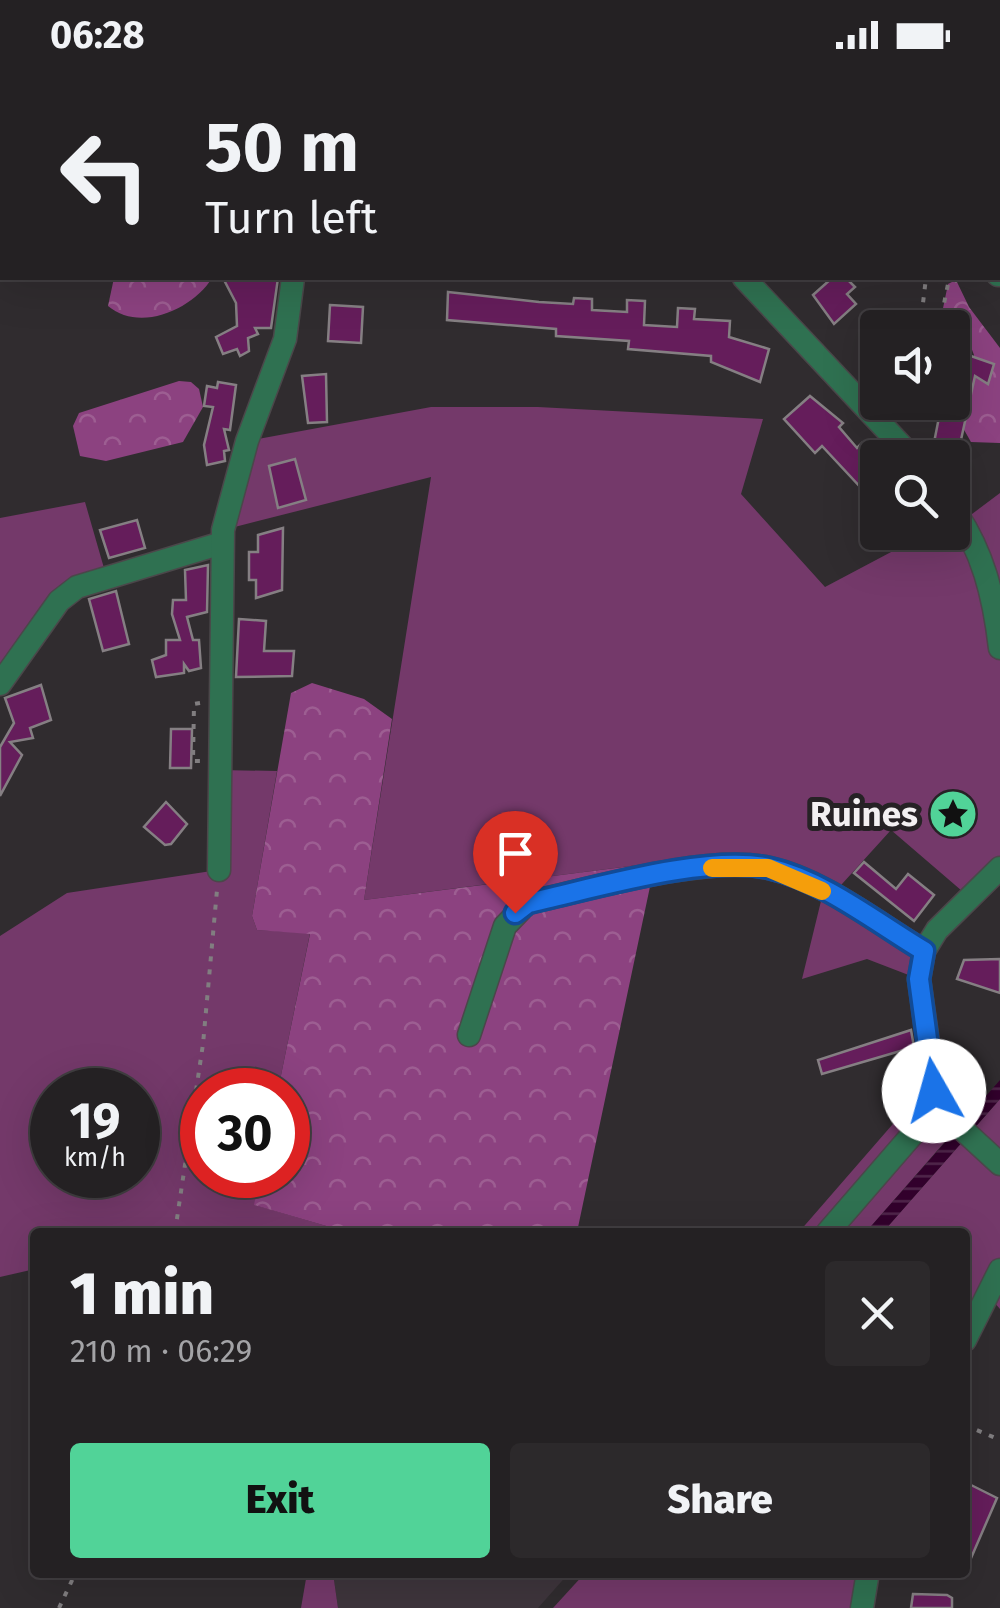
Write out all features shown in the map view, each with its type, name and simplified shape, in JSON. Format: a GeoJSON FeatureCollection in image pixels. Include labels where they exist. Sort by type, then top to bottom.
{"type":"FeatureCollection","features":[{"type":"Feature","properties":{"kind":"street"},"geometry":{"type":"LineString","coordinates":[[219,870],[222,543],[230,491],[285,339],[293,280]]}},
{"type":"Feature","properties":{"kind":"street"},"geometry":{"type":"LineString","coordinates":[[746,280],[896,440]]}},
{"type":"Feature","properties":{"kind":"street"},"geometry":{"type":"LineString","coordinates":[[970,539],[982,560],[996,606],[1000,648]]}},
{"type":"Feature","properties":{"kind":"street"},"geometry":{"type":"LineString","coordinates":[[0,684],[59,601],[77,587],[222,543]]}},
{"type":"Feature","properties":{"kind":"street"},"geometry":{"type":"LineString","coordinates":[[468,1035],[505,926],[515,913],[528,903],[652,876],[725,866],[768,868],[831,896],[924,951]]}},
{"type":"Feature","properties":{"kind":"street"},"geometry":{"type":"LineString","coordinates":[[1000,868],[946,918],[924,951],[919,979],[943,1114],[1000,1164]]}},
{"type":"Feature","properties":{"kind":"street"},"geometry":{"type":"LineString","coordinates":[[832,1228],[943,1114]]}},
{"type":"Feature","properties":{"kind":"street"},"geometry":{"type":"LineString","coordinates":[[970,1330],[1000,1270]]}},
{"type":"Feature","properties":{"kind":"street"},"geometry":{"type":"LineString","coordinates":[[862,1608],[867,1578]]}},
{"type":"Feature","properties":{"kind":"path"},"geometry":{"type":"LineString","coordinates":[[922,310],[926,280]]}},
{"type":"Feature","properties":{"kind":"path"},"geometry":{"type":"LineString","coordinates":[[943,310],[948,284],[957,280]]}},
{"type":"Feature","properties":{"kind":"path"},"geometry":{"type":"LineString","coordinates":[[176,1228],[203,1044],[219,870]]}},
{"type":"Feature","properties":{"kind":"path"},"geometry":{"type":"LineString","coordinates":[[970,1427],[1000,1440]]}},
{"type":"Feature","properties":{"kind":"path"},"geometry":{"type":"LineString","coordinates":[[59,1608],[73,1578]]}},
{"type":"Feature","properties":{"kind":"shaded area"},"geometry":{"type":"Polygon","coordinates":[[[431,407],[538,407],[763,419],[741,494],[825,587],[895,550],[970,550],[970,516],[1000,493],[1000,868],[969,897],[891,830],[832,895],[924,951],[919,979],[867,959],[802,979],[821,901],[799,889],[758,877],[718,876],[651,883],[654,863],[364,900],[431,477],[223,530],[247,441],[431,407]]]}},
{"type":"Feature","properties":{"kind":"shaded area"},"geometry":{"type":"Polygon","coordinates":[[[85,502],[106,575],[94,578],[0,684],[0,518],[85,502]]]}},
{"type":"Feature","properties":{"kind":"shaded area"},"geometry":{"type":"Polygon","coordinates":[[[219,770],[277,771],[252,916],[257,930],[310,933],[282,1068],[180,1068],[180,1198],[256,1198],[255,1205],[333,1228],[30,1228],[30,1270],[0,1277],[0,936],[67,893],[218,870],[219,770]]]}},
{"type":"Feature","properties":{"kind":"shaded area"},"geometry":{"type":"Polygon","coordinates":[[[929,1057],[957,1128],[870,1228],[802,1228],[912,1102],[912,1061],[929,1057]]]}},
{"type":"Feature","properties":{"kind":"shaded area"},"geometry":{"type":"Polygon","coordinates":[[[1000,1080],[1000,1099],[887,1228],[870,1228],[1000,1080]]]}},
{"type":"Feature","properties":{"kind":"shaded area"},"geometry":{"type":"Polygon","coordinates":[[[1000,1099],[1000,1309],[987,1294],[970,1330],[970,1228],[887,1228],[1000,1099]]]}},
{"type":"Feature","properties":{"kind":"shaded area"},"geometry":{"type":"Polygon","coordinates":[[[306,1578],[334,1578],[338,1608],[301,1608],[306,1578]]]}},
{"type":"Feature","properties":{"kind":"shaded area"},"geometry":{"type":"Polygon","coordinates":[[[334,1578],[565,1578],[538,1608],[338,1608],[334,1578]]]}},
{"type":"Feature","properties":{"kind":"shaded area"},"geometry":{"type":"Polygon","coordinates":[[[580,1578],[867,1578],[862,1608],[553,1608],[580,1578]]]}},
{"type":"Feature","properties":{"kind":"green space"},"geometry":{"type":"Polygon","coordinates":[[[114,280],[210,280],[192,299],[165,314],[135,317],[108,306],[114,280]]]}},
{"type":"Feature","properties":{"kind":"green space"},"geometry":{"type":"Polygon","coordinates":[[[956,280],[969,307],[1000,348],[1000,443],[971,442],[963,428],[964,420],[970,420],[974,355],[970,346],[970,310],[943,310],[948,284],[956,280]]]}},
{"type":"Feature","properties":{"kind":"green space"},"geometry":{"type":"Polygon","coordinates":[[[179,381],[191,382],[199,389],[203,407],[183,442],[106,461],[80,456],[73,426],[79,413],[179,381]]]}},
{"type":"Feature","properties":{"kind":"green space"},"geometry":{"type":"Polygon","coordinates":[[[312,683],[364,699],[392,719],[364,900],[655,863],[578,1228],[333,1228],[254,1205],[255,1198],[310,1198],[310,1068],[283,1068],[310,934],[257,930],[252,916],[291,693],[312,683]]]}},
{"type":"Feature","properties":{"kind":"building"},"geometry":{"type":"Polygon","coordinates":[[[224,280],[278,280],[271,328],[255,328],[258,334],[248,338],[249,351],[240,356],[237,349],[223,354],[216,337],[237,326],[236,303],[224,280]]]}},
{"type":"Feature","properties":{"kind":"building"},"geometry":{"type":"Polygon","coordinates":[[[830,280],[848,280],[855,287],[847,294],[856,304],[834,324],[813,295],[830,280]]]}},
{"type":"Feature","properties":{"kind":"building"},"geometry":{"type":"Polygon","coordinates":[[[448,292],[573,304],[574,298],[592,299],[592,310],[627,312],[627,300],[645,301],[644,325],[677,327],[678,308],[695,309],[694,319],[730,321],[729,337],[769,349],[760,382],[711,362],[711,356],[628,349],[629,341],[556,336],[556,329],[447,320],[448,292]]]}},
{"type":"Feature","properties":{"kind":"building"},"geometry":{"type":"Polygon","coordinates":[[[330,305],[363,307],[361,343],[328,341],[330,305]]]}},
{"type":"Feature","properties":{"kind":"building"},"geometry":{"type":"Polygon","coordinates":[[[970,356],[994,364],[988,384],[975,376],[970,399],[970,356]]]}},
{"type":"Feature","properties":{"kind":"building"},"geometry":{"type":"Polygon","coordinates":[[[326,374],[327,422],[308,423],[302,376],[326,374]]]}},
{"type":"Feature","properties":{"kind":"building"},"geometry":{"type":"Polygon","coordinates":[[[218,382],[236,385],[230,430],[224,429],[229,450],[224,451],[225,461],[207,465],[204,445],[213,407],[204,406],[207,386],[217,388],[218,382]]]}},
{"type":"Feature","properties":{"kind":"building"},"geometry":{"type":"Polygon","coordinates":[[[810,396],[843,423],[839,427],[857,448],[860,445],[860,487],[822,446],[815,453],[784,419],[810,396]]]}},
{"type":"Feature","properties":{"kind":"building"},"geometry":{"type":"Polygon","coordinates":[[[938,420],[965,420],[961,440],[935,440],[938,420]]]}},
{"type":"Feature","properties":{"kind":"building"},"geometry":{"type":"Polygon","coordinates":[[[295,459],[306,500],[278,508],[269,466],[295,459]]]}},
{"type":"Feature","properties":{"kind":"building"},"geometry":{"type":"Polygon","coordinates":[[[137,520],[145,548],[109,558],[100,530],[137,520]]]}},
{"type":"Feature","properties":{"kind":"building"},"geometry":{"type":"Polygon","coordinates":[[[283,528],[282,590],[256,598],[256,580],[249,580],[249,552],[258,552],[258,535],[283,528]]]}},
{"type":"Feature","properties":{"kind":"building"},"geometry":{"type":"Polygon","coordinates":[[[208,565],[207,612],[187,617],[193,640],[199,640],[201,668],[189,671],[184,664],[184,673],[156,677],[152,660],[166,655],[166,640],[180,640],[172,614],[173,600],[186,600],[185,570],[208,565]]]}},
{"type":"Feature","properties":{"kind":"building"},"geometry":{"type":"Polygon","coordinates":[[[116,591],[129,644],[103,651],[89,599],[116,591]]]}},
{"type":"Feature","properties":{"kind":"building"},"geometry":{"type":"Polygon","coordinates":[[[239,619],[266,621],[264,651],[294,651],[292,676],[236,677],[239,619]]]}},
{"type":"Feature","properties":{"kind":"building"},"geometry":{"type":"Polygon","coordinates":[[[41,685],[51,720],[30,728],[33,738],[10,742],[22,755],[0,796],[0,747],[14,723],[5,698],[41,685]]]}},
{"type":"Feature","properties":{"kind":"building"},"geometry":{"type":"Polygon","coordinates":[[[171,729],[192,729],[191,768],[170,768],[171,729]]]}},
{"type":"Feature","properties":{"kind":"building"},"geometry":{"type":"Polygon","coordinates":[[[166,802],[187,824],[171,844],[165,845],[144,827],[166,802]]]}},
{"type":"Feature","properties":{"kind":"building"},"geometry":{"type":"Polygon","coordinates":[[[864,862],[896,889],[908,874],[934,895],[914,921],[854,873],[864,862]]]}},
{"type":"Feature","properties":{"kind":"building"},"geometry":{"type":"Polygon","coordinates":[[[1000,959],[1000,993],[957,979],[964,960],[1000,959]]]}},
{"type":"Feature","properties":{"kind":"building"},"geometry":{"type":"Polygon","coordinates":[[[911,1030],[914,1047],[822,1074],[818,1060],[911,1030]]]}},
{"type":"Feature","properties":{"kind":"building"},"geometry":{"type":"Polygon","coordinates":[[[970,1484],[997,1498],[970,1560],[970,1484]]]}},
{"type":"Feature","properties":{"kind":"building"},"geometry":{"type":"Polygon","coordinates":[[[913,1594],[947,1595],[952,1598],[952,1608],[911,1608],[913,1594]]]}},
{"type":"Feature","properties":{"kind":"slow traffic"},"geometry":{"type":"LineString","coordinates":[[712,868],[768,868],[822,891]]}},
{"type":"Feature","properties":{"kind":"place","name":"Ruines"},"geometry":{"type":"Point","coordinates":[953,814]}},
{"type":"Feature","properties":{"kind":"route"},"geometry":{"type":"LineString","coordinates":[[515,913],[528,903],[652,876],[748,865],[782,872],[924,951],[919,979],[934,1091]]}}]}
